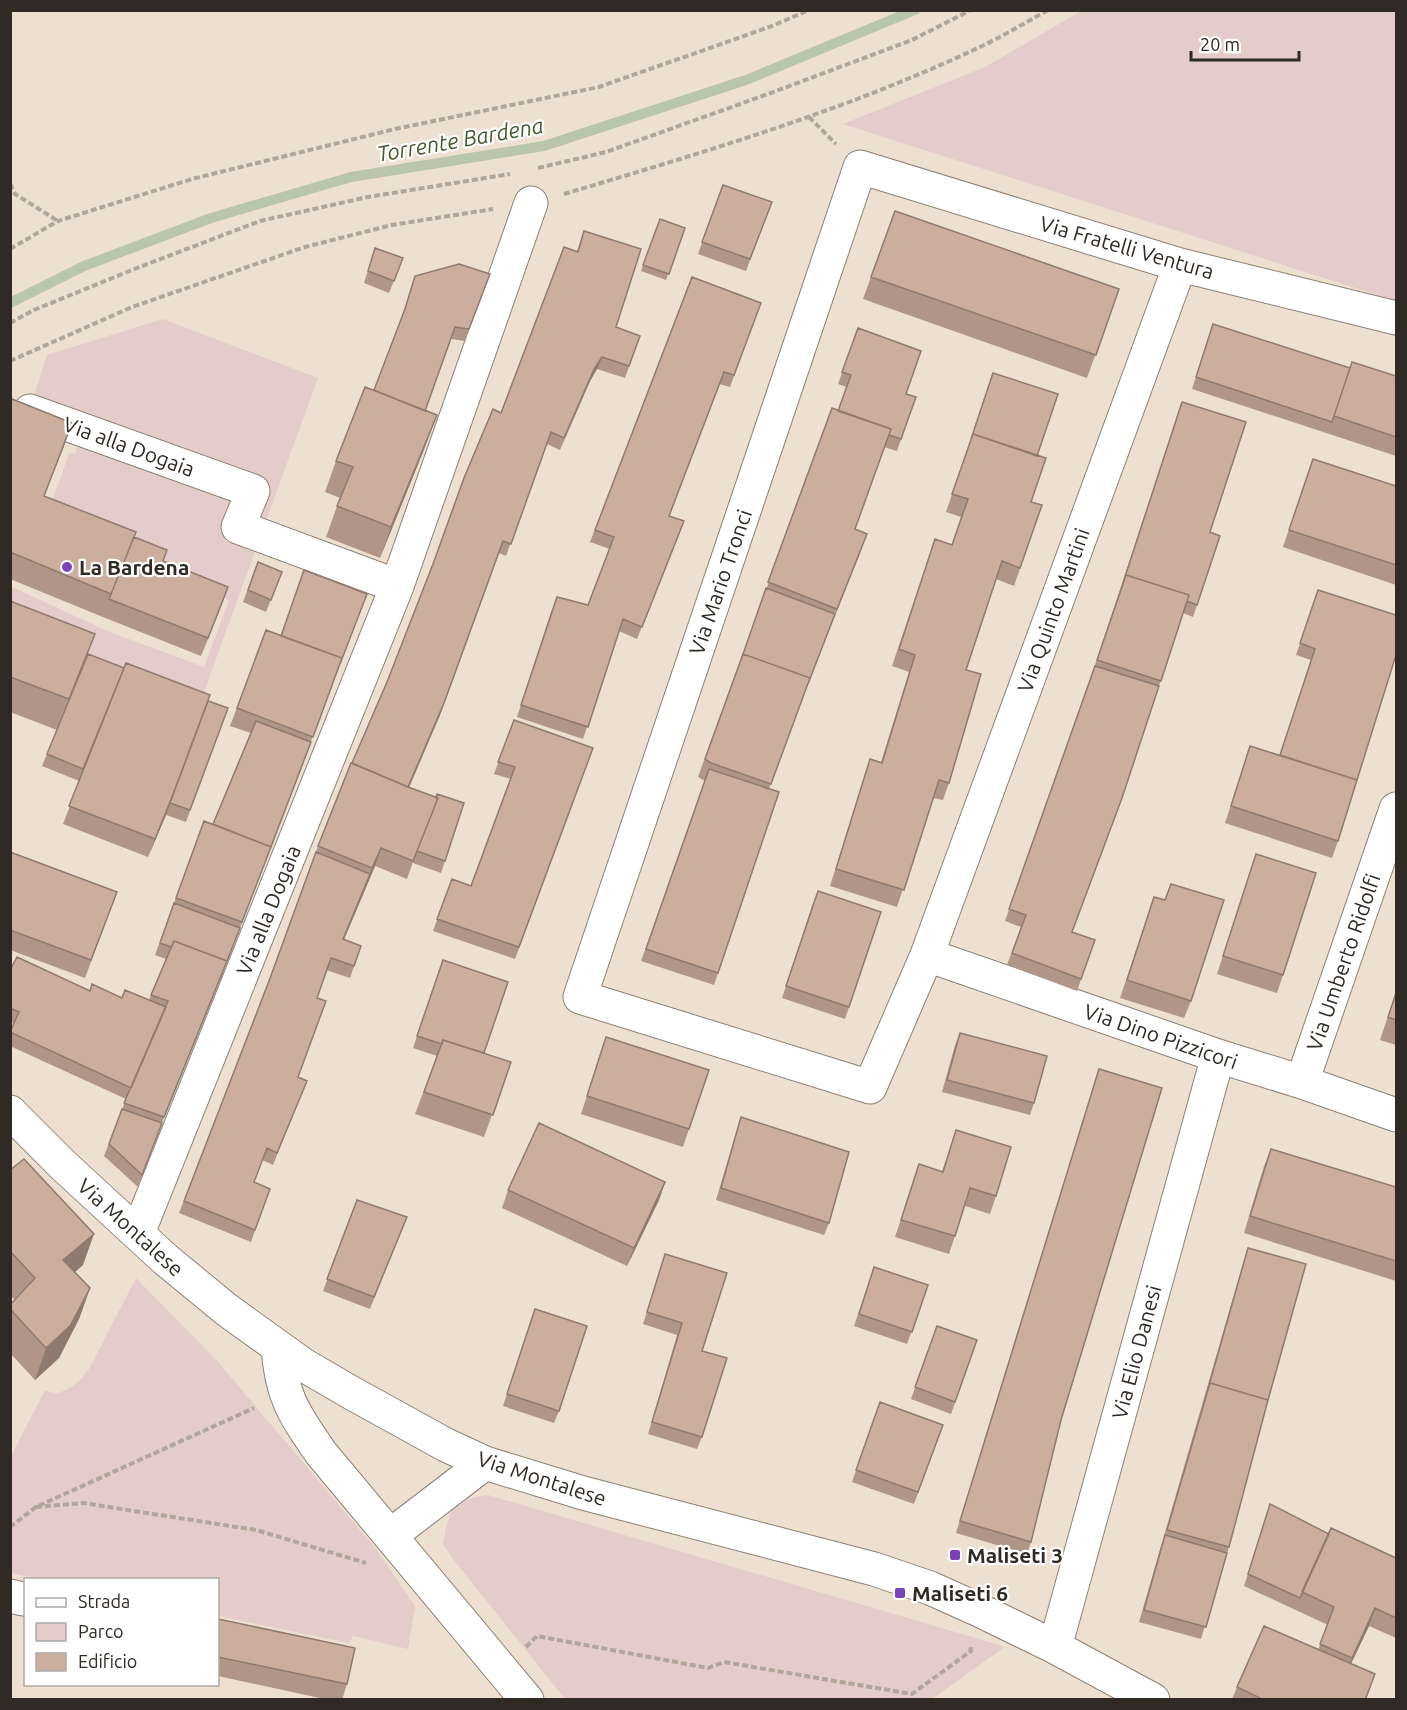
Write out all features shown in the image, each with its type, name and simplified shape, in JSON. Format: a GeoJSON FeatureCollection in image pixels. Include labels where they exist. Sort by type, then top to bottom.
{"type":"FeatureCollection","features":[{"type":"Feature","properties":{"kind":"street","name":"Via Fratelli Ventura"},"geometry":{"type":"LineString","coordinates":[[860,167],[1180,265],[1396,318]]}},
{"type":"Feature","properties":{"kind":"street","name":"Via Mario Tronci"},"geometry":{"type":"LineString","coordinates":[[580,997],[860,167]]}},
{"type":"Feature","properties":{"kind":"street","name":"Via alla Dogaia"},"geometry":{"type":"LineString","coordinates":[[138,1233],[397,586],[531,203]]}},
{"type":"Feature","properties":{"kind":"street","name":"Via Quinto Martini"},"geometry":{"type":"LineString","coordinates":[[580,997],[870,1088],[927,956],[1180,265]]}},
{"type":"Feature","properties":{"kind":"street","name":"Via alla Dogaia"},"geometry":{"type":"LineString","coordinates":[[12,404],[253,490],[238,527],[397,586]]}},
{"type":"Feature","properties":{"kind":"street","name":"Via Umberto Ridolfi"},"geometry":{"type":"LineString","coordinates":[[1302,1082],[1396,809]]}},
{"type":"Feature","properties":{"kind":"street","name":"Via Dino Pizzicori"},"geometry":{"type":"LineString","coordinates":[[927,956],[1396,1115]]}},
{"type":"Feature","properties":{"kind":"street","name":"Via Elio Danesi"},"geometry":{"type":"LineString","coordinates":[[1055,1647],[1218,1056]]}},
{"type":"Feature","properties":{"kind":"street","name":"Via Montalese"},"geometry":{"type":"LineString","coordinates":[[10,1112],[64,1166],[192,1282],[302,1364],[446,1445],[485,1463],[583,1493],[874,1569],[930,1588],[1055,1647],[1153,1700]]}},
{"type":"Feature","properties":{"kind":"street"},"geometry":{"type":"LineString","coordinates":[[278,1347],[285,1394],[301,1425],[321,1453],[527,1700]]}},
{"type":"Feature","properties":{"kind":"street"},"geometry":{"type":"LineString","coordinates":[[391,1535],[485,1463]]}},
{"type":"Feature","properties":{"kind":"path"},"geometry":{"type":"LineString","coordinates":[[10,249],[58,221],[192,179],[396,129],[599,87],[772,26],[808,10]]}},
{"type":"Feature","properties":{"kind":"path"},"geometry":{"type":"LineString","coordinates":[[530,170],[606,152],[747,102],[912,40],[971,10]]}},
{"type":"Feature","properties":{"kind":"path"},"geometry":{"type":"LineString","coordinates":[[10,323],[34,310],[137,268],[261,221],[368,197],[519,172]]}},
{"type":"Feature","properties":{"kind":"path"},"geometry":{"type":"LineString","coordinates":[[10,184],[15,194],[58,221]]}},
{"type":"Feature","properties":{"kind":"path"},"geometry":{"type":"LineString","coordinates":[[10,1527],[36,1508],[285,1394]]}},
{"type":"Feature","properties":{"kind":"path"},"geometry":{"type":"LineString","coordinates":[[36,1508],[83,1503],[256,1530],[368,1564]]}},
{"type":"Feature","properties":{"kind":"path"},"geometry":{"type":"LineString","coordinates":[[503,1669],[537,1636],[708,1668],[724,1662],[912,1694],[971,1651],[970,1644]]}},
{"type":"Feature","properties":{"kind":"green space"},"geometry":{"type":"Polygon","coordinates":[[[1081,11],[1396,11],[1396,301],[843,124],[985,67],[1081,11]]]}},
{"type":"Feature","properties":{"kind":"green space"},"geometry":{"type":"Polygon","coordinates":[[[163,319],[318,378],[200,703],[11,629],[10,586],[107,631],[204,667],[229,600],[165,574],[46,519],[69,453],[75,454],[87,414],[34,395],[47,355],[163,319]]]}},
{"type":"Feature","properties":{"kind":"green space"},"geometry":{"type":"Polygon","coordinates":[[[136,1278],[219,1363],[376,1549],[415,1606],[408,1649],[353,1636],[349,1643],[219,1616],[219,1578],[35,1578],[11,1573],[11,1456],[45,1390],[56,1394],[66,1390],[75,1385],[89,1369],[136,1278]]]}},
{"type":"Feature","properties":{"kind":"green space"},"geometry":{"type":"Polygon","coordinates":[[[488,1495],[1005,1647],[932,1699],[565,1699],[443,1544],[452,1509],[472,1498],[488,1495]]]}},
{"type":"Feature","properties":{"kind":"building"},"geometry":{"type":"Polygon","coordinates":[[[723,185],[772,202],[750,259],[702,242],[723,185]]]}},
{"type":"Feature","properties":{"kind":"building"},"geometry":{"type":"Polygon","coordinates":[[[895,211],[1119,289],[1096,355],[871,277],[895,211]]]}},
{"type":"Feature","properties":{"kind":"building"},"geometry":{"type":"Polygon","coordinates":[[[660,219],[685,228],[669,274],[643,265],[660,219]]]}},
{"type":"Feature","properties":{"kind":"building"},"geometry":{"type":"Polygon","coordinates":[[[584,231],[641,249],[616,327],[640,336],[629,366],[602,357],[594,369],[564,438],[551,432],[511,544],[503,541],[444,703],[408,787],[352,763],[387,682],[464,478],[493,409],[501,413],[564,247],[578,252],[584,231]]]}},
{"type":"Feature","properties":{"kind":"building"},"geometry":{"type":"Polygon","coordinates":[[[375,248],[403,258],[394,281],[368,271],[375,248]]]}},
{"type":"Feature","properties":{"kind":"building"},"geometry":{"type":"Polygon","coordinates":[[[459,264],[490,274],[469,329],[455,327],[425,411],[374,390],[415,276],[459,264]]]}},
{"type":"Feature","properties":{"kind":"building"},"geometry":{"type":"Polygon","coordinates":[[[692,277],[761,303],[734,375],[724,372],[669,516],[684,521],[642,627],[623,619],[588,727],[521,705],[557,597],[588,605],[614,537],[595,530],[692,277]]]}},
{"type":"Feature","properties":{"kind":"building"},"geometry":{"type":"Polygon","coordinates":[[[1213,324],[1350,368],[1332,422],[1196,377],[1213,324]]]}},
{"type":"Feature","properties":{"kind":"building"},"geometry":{"type":"Polygon","coordinates":[[[858,328],[921,351],[906,394],[916,397],[901,439],[889,435],[891,429],[838,411],[851,375],[842,372],[858,328]]]}},
{"type":"Feature","properties":{"kind":"building"},"geometry":{"type":"Polygon","coordinates":[[[1352,362],[1396,376],[1396,437],[1334,416],[1352,362]]]}},
{"type":"Feature","properties":{"kind":"building"},"geometry":{"type":"Polygon","coordinates":[[[993,373],[1058,394],[1037,456],[973,434],[971,439],[993,373]]]}},
{"type":"Feature","properties":{"kind":"building"},"geometry":{"type":"Polygon","coordinates":[[[365,387],[437,415],[391,527],[337,506],[353,467],[336,461],[365,387]]]}},
{"type":"Feature","properties":{"kind":"building"},"geometry":{"type":"Polygon","coordinates":[[[12,399],[72,423],[44,496],[136,532],[111,594],[10,552],[10,403],[12,399]]]}},
{"type":"Feature","properties":{"kind":"building"},"geometry":{"type":"Polygon","coordinates":[[[1182,402],[1246,422],[1210,532],[1220,536],[1197,605],[1187,601],[1189,595],[1126,575],[1124,580],[1182,402]]]}},
{"type":"Feature","properties":{"kind":"building"},"geometry":{"type":"Polygon","coordinates":[[[832,408],[891,429],[855,529],[867,534],[837,609],[768,582],[832,408]]]}},
{"type":"Feature","properties":{"kind":"building"},"geometry":{"type":"Polygon","coordinates":[[[973,434],[1046,458],[1031,502],[1042,505],[1020,568],[1002,561],[966,670],[981,674],[949,783],[939,780],[904,890],[836,869],[870,759],[882,763],[915,655],[899,649],[935,539],[952,545],[968,499],[952,494],[973,434]]]}},
{"type":"Feature","properties":{"kind":"building"},"geometry":{"type":"Polygon","coordinates":[[[1313,459],[1396,486],[1396,565],[1289,530],[1313,459]]]}},
{"type":"Feature","properties":{"kind":"building","name":"La Bardena"},"geometry":{"type":"Polygon","coordinates":[[[134,537],[167,550],[163,561],[228,587],[208,638],[109,599],[134,537]]]}},
{"type":"Feature","properties":{"kind":"building"},"geometry":{"type":"Polygon","coordinates":[[[258,562],[282,572],[271,600],[248,590],[258,562]]]}},
{"type":"Feature","properties":{"kind":"building"},"geometry":{"type":"Polygon","coordinates":[[[304,570],[367,594],[340,664],[342,658],[281,636],[304,570]]]}},
{"type":"Feature","properties":{"kind":"building"},"geometry":{"type":"Polygon","coordinates":[[[1126,575],[1189,595],[1161,681],[1097,660],[1126,575]]]}},
{"type":"Feature","properties":{"kind":"building"},"geometry":{"type":"Polygon","coordinates":[[[766,588],[835,614],[808,684],[810,678],[743,654],[766,588]]]}},
{"type":"Feature","properties":{"kind":"building"},"geometry":{"type":"Polygon","coordinates":[[[1318,590],[1396,615],[1396,655],[1357,780],[1280,755],[1315,649],[1300,643],[1318,590]]]}},
{"type":"Feature","properties":{"kind":"building"},"geometry":{"type":"Polygon","coordinates":[[[10,601],[95,634],[69,699],[10,677],[10,601]]]}},
{"type":"Feature","properties":{"kind":"building"},"geometry":{"type":"Polygon","coordinates":[[[266,630],[342,658],[313,737],[237,708],[266,630]]]}},
{"type":"Feature","properties":{"kind":"building"},"geometry":{"type":"Polygon","coordinates":[[[88,654],[124,668],[83,769],[47,754],[88,654]]]}},
{"type":"Feature","properties":{"kind":"building"},"geometry":{"type":"Polygon","coordinates":[[[743,654],[810,678],[771,784],[705,759],[743,654]]]}},
{"type":"Feature","properties":{"kind":"building"},"geometry":{"type":"Polygon","coordinates":[[[126,663],[210,695],[155,839],[69,806],[126,663]]]}},
{"type":"Feature","properties":{"kind":"building"},"geometry":{"type":"Polygon","coordinates":[[[1095,666],[1159,686],[1122,798],[1072,932],[1095,940],[1081,979],[1012,953],[1026,915],[1009,909],[1095,666]]]}},
{"type":"Feature","properties":{"kind":"building"},"geometry":{"type":"Polygon","coordinates":[[[208,701],[228,708],[190,810],[170,803],[208,701]]]}},
{"type":"Feature","properties":{"kind":"building"},"geometry":{"type":"Polygon","coordinates":[[[514,720],[593,748],[519,947],[437,919],[452,879],[471,886],[515,767],[498,762],[514,720]]]}},
{"type":"Feature","properties":{"kind":"building"},"geometry":{"type":"Polygon","coordinates":[[[256,721],[311,742],[271,847],[213,824],[256,721]]]}},
{"type":"Feature","properties":{"kind":"building"},"geometry":{"type":"Polygon","coordinates":[[[1250,746],[1357,780],[1338,841],[1231,806],[1250,746]]]}},
{"type":"Feature","properties":{"kind":"building"},"geometry":{"type":"Polygon","coordinates":[[[351,763],[438,798],[413,861],[381,848],[372,868],[318,846],[351,763]]]}},
{"type":"Feature","properties":{"kind":"building"},"geometry":{"type":"Polygon","coordinates":[[[709,769],[779,792],[718,973],[646,949],[709,769]]]}},
{"type":"Feature","properties":{"kind":"building"},"geometry":{"type":"Polygon","coordinates":[[[437,794],[464,803],[445,861],[417,851],[438,798],[436,798],[437,794]]]}},
{"type":"Feature","properties":{"kind":"building"},"geometry":{"type":"Polygon","coordinates":[[[204,821],[271,847],[242,922],[176,898],[204,821]]]}},
{"type":"Feature","properties":{"kind":"building"},"geometry":{"type":"Polygon","coordinates":[[[10,852],[117,892],[91,960],[10,930],[10,852]]]}},
{"type":"Feature","properties":{"kind":"building"},"geometry":{"type":"Polygon","coordinates":[[[316,852],[370,874],[343,939],[361,946],[354,966],[331,958],[317,998],[326,1001],[298,1077],[307,1081],[277,1153],[267,1148],[254,1182],[270,1189],[255,1230],[184,1201],[316,852]]]}},
{"type":"Feature","properties":{"kind":"building"},"geometry":{"type":"Polygon","coordinates":[[[1256,854],[1316,873],[1283,975],[1223,956],[1256,854]]]}},
{"type":"Feature","properties":{"kind":"building"},"geometry":{"type":"Polygon","coordinates":[[[1171,884],[1224,900],[1191,1001],[1127,980],[1154,897],[1165,900],[1171,884]]]}},
{"type":"Feature","properties":{"kind":"building"},"geometry":{"type":"Polygon","coordinates":[[[818,891],[881,912],[849,1007],[786,986],[818,891]]]}},
{"type":"Feature","properties":{"kind":"building"},"geometry":{"type":"Polygon","coordinates":[[[174,903],[240,928],[227,961],[174,941],[171,947],[160,943],[174,903]]]}},
{"type":"Feature","properties":{"kind":"building"},"geometry":{"type":"Polygon","coordinates":[[[174,941],[227,961],[164,1117],[124,1103],[168,1001],[151,995],[174,941]]]}},
{"type":"Feature","properties":{"kind":"building"},"geometry":{"type":"Polygon","coordinates":[[[17,957],[90,991],[92,984],[122,998],[125,990],[166,1007],[131,1088],[10,1032],[19,1012],[10,1008],[10,970],[17,957]]]}},
{"type":"Feature","properties":{"kind":"building"},"geometry":{"type":"Polygon","coordinates":[[[443,960],[508,982],[484,1053],[443,1040],[442,1044],[417,1036],[443,960]]]}},
{"type":"Feature","properties":{"kind":"building"},"geometry":{"type":"Polygon","coordinates":[[[1396,993],[1396,1020],[1388,1017],[1396,993]]]}},
{"type":"Feature","properties":{"kind":"building"},"geometry":{"type":"Polygon","coordinates":[[[960,1033],[1047,1056],[1034,1103],[947,1080],[960,1033]]]}},
{"type":"Feature","properties":{"kind":"building"},"geometry":{"type":"Polygon","coordinates":[[[606,1037],[709,1070],[689,1129],[587,1096],[606,1037]]]}},
{"type":"Feature","properties":{"kind":"building"},"geometry":{"type":"Polygon","coordinates":[[[443,1040],[511,1062],[493,1115],[424,1092],[443,1040]]]}},
{"type":"Feature","properties":{"kind":"building"},"geometry":{"type":"Polygon","coordinates":[[[1099,1069],[1162,1088],[1061,1420],[1031,1542],[960,1521],[1099,1069]]]}},
{"type":"Feature","properties":{"kind":"building"},"geometry":{"type":"Polygon","coordinates":[[[122,1109],[162,1123],[142,1175],[109,1144],[122,1109]]]}},
{"type":"Feature","properties":{"kind":"building"},"geometry":{"type":"Polygon","coordinates":[[[741,1117],[849,1152],[829,1223],[721,1188],[741,1117]]]}},
{"type":"Feature","properties":{"kind":"building"},"geometry":{"type":"Polygon","coordinates":[[[539,1123],[665,1182],[634,1248],[508,1190],[539,1123]]]}},
{"type":"Feature","properties":{"kind":"building"},"geometry":{"type":"Polygon","coordinates":[[[956,1130],[1011,1147],[996,1196],[970,1188],[955,1236],[901,1220],[919,1164],[943,1172],[956,1130]]]}},
{"type":"Feature","properties":{"kind":"building"},"geometry":{"type":"Polygon","coordinates":[[[1271,1149],[1396,1187],[1396,1261],[1250,1216],[1271,1149]]]}},
{"type":"Feature","properties":{"kind":"building"},"geometry":{"type":"Polygon","coordinates":[[[24,1159],[94,1234],[63,1260],[90,1288],[70,1326],[46,1348],[10,1309],[10,1305],[35,1278],[10,1251],[10,1170],[24,1159]]]}},
{"type":"Feature","properties":{"kind":"building"},"geometry":{"type":"Polygon","coordinates":[[[357,1200],[407,1217],[374,1297],[327,1279],[357,1200]]]}},
{"type":"Feature","properties":{"kind":"building"},"geometry":{"type":"Polygon","coordinates":[[[1248,1248],[1306,1264],[1268,1400],[1210,1383],[1208,1389],[1248,1248]]]}},
{"type":"Feature","properties":{"kind":"building"},"geometry":{"type":"Polygon","coordinates":[[[665,1254],[727,1273],[702,1351],[727,1358],[702,1437],[652,1422],[682,1323],[647,1312],[665,1254]]]}},
{"type":"Feature","properties":{"kind":"building"},"geometry":{"type":"Polygon","coordinates":[[[874,1267],[928,1285],[912,1332],[859,1314],[874,1267]]]}},
{"type":"Feature","properties":{"kind":"building"},"geometry":{"type":"Polygon","coordinates":[[[535,1309],[587,1326],[559,1411],[507,1394],[535,1309]]]}},
{"type":"Feature","properties":{"kind":"building"},"geometry":{"type":"Polygon","coordinates":[[[937,1326],[977,1340],[955,1402],[915,1387],[937,1326]]]}},
{"type":"Feature","properties":{"kind":"building"},"geometry":{"type":"Polygon","coordinates":[[[1210,1383],[1268,1400],[1229,1547],[1167,1530],[1210,1383]]]}},
{"type":"Feature","properties":{"kind":"building"},"geometry":{"type":"Polygon","coordinates":[[[880,1402],[943,1425],[918,1492],[856,1470],[880,1402]]]}},
{"type":"Feature","properties":{"kind":"building"},"geometry":{"type":"Polygon","coordinates":[[[1270,1504],[1329,1534],[1300,1598],[1248,1574],[1270,1504]]]}},
{"type":"Feature","properties":{"kind":"building"},"geometry":{"type":"Polygon","coordinates":[[[1331,1528],[1396,1558],[1396,1618],[1375,1608],[1352,1658],[1320,1644],[1334,1607],[1302,1592],[1331,1528]]]}},
{"type":"Feature","properties":{"kind":"building"},"geometry":{"type":"Polygon","coordinates":[[[1165,1535],[1227,1553],[1206,1627],[1144,1610],[1165,1535]]]}},
{"type":"Feature","properties":{"kind":"building"},"geometry":{"type":"Polygon","coordinates":[[[219,1619],[355,1648],[347,1684],[219,1657],[219,1619]]]}},
{"type":"Feature","properties":{"kind":"building"},"geometry":{"type":"Polygon","coordinates":[[[1264,1626],[1375,1674],[1365,1700],[1264,1700],[1237,1687],[1264,1626]]]}},
{"type":"Feature","properties":{"kind":"waterway","name":"Torrente Bardena"},"geometry":{"type":"LineString","coordinates":[[10,303],[84,266],[211,218],[351,177],[544,146],[746,80],[915,10]]}},
{"type":"Feature","properties":{"kind":"place","name":"La Bardena"},"geometry":{"type":"Point","coordinates":[67,567]}},
{"type":"Feature","properties":{"kind":"place","name":"Maliseti 3"},"geometry":{"type":"Point","coordinates":[955,1555]}},
{"type":"Feature","properties":{"kind":"place","name":"Maliseti 6"},"geometry":{"type":"Point","coordinates":[900,1593]}}]}
